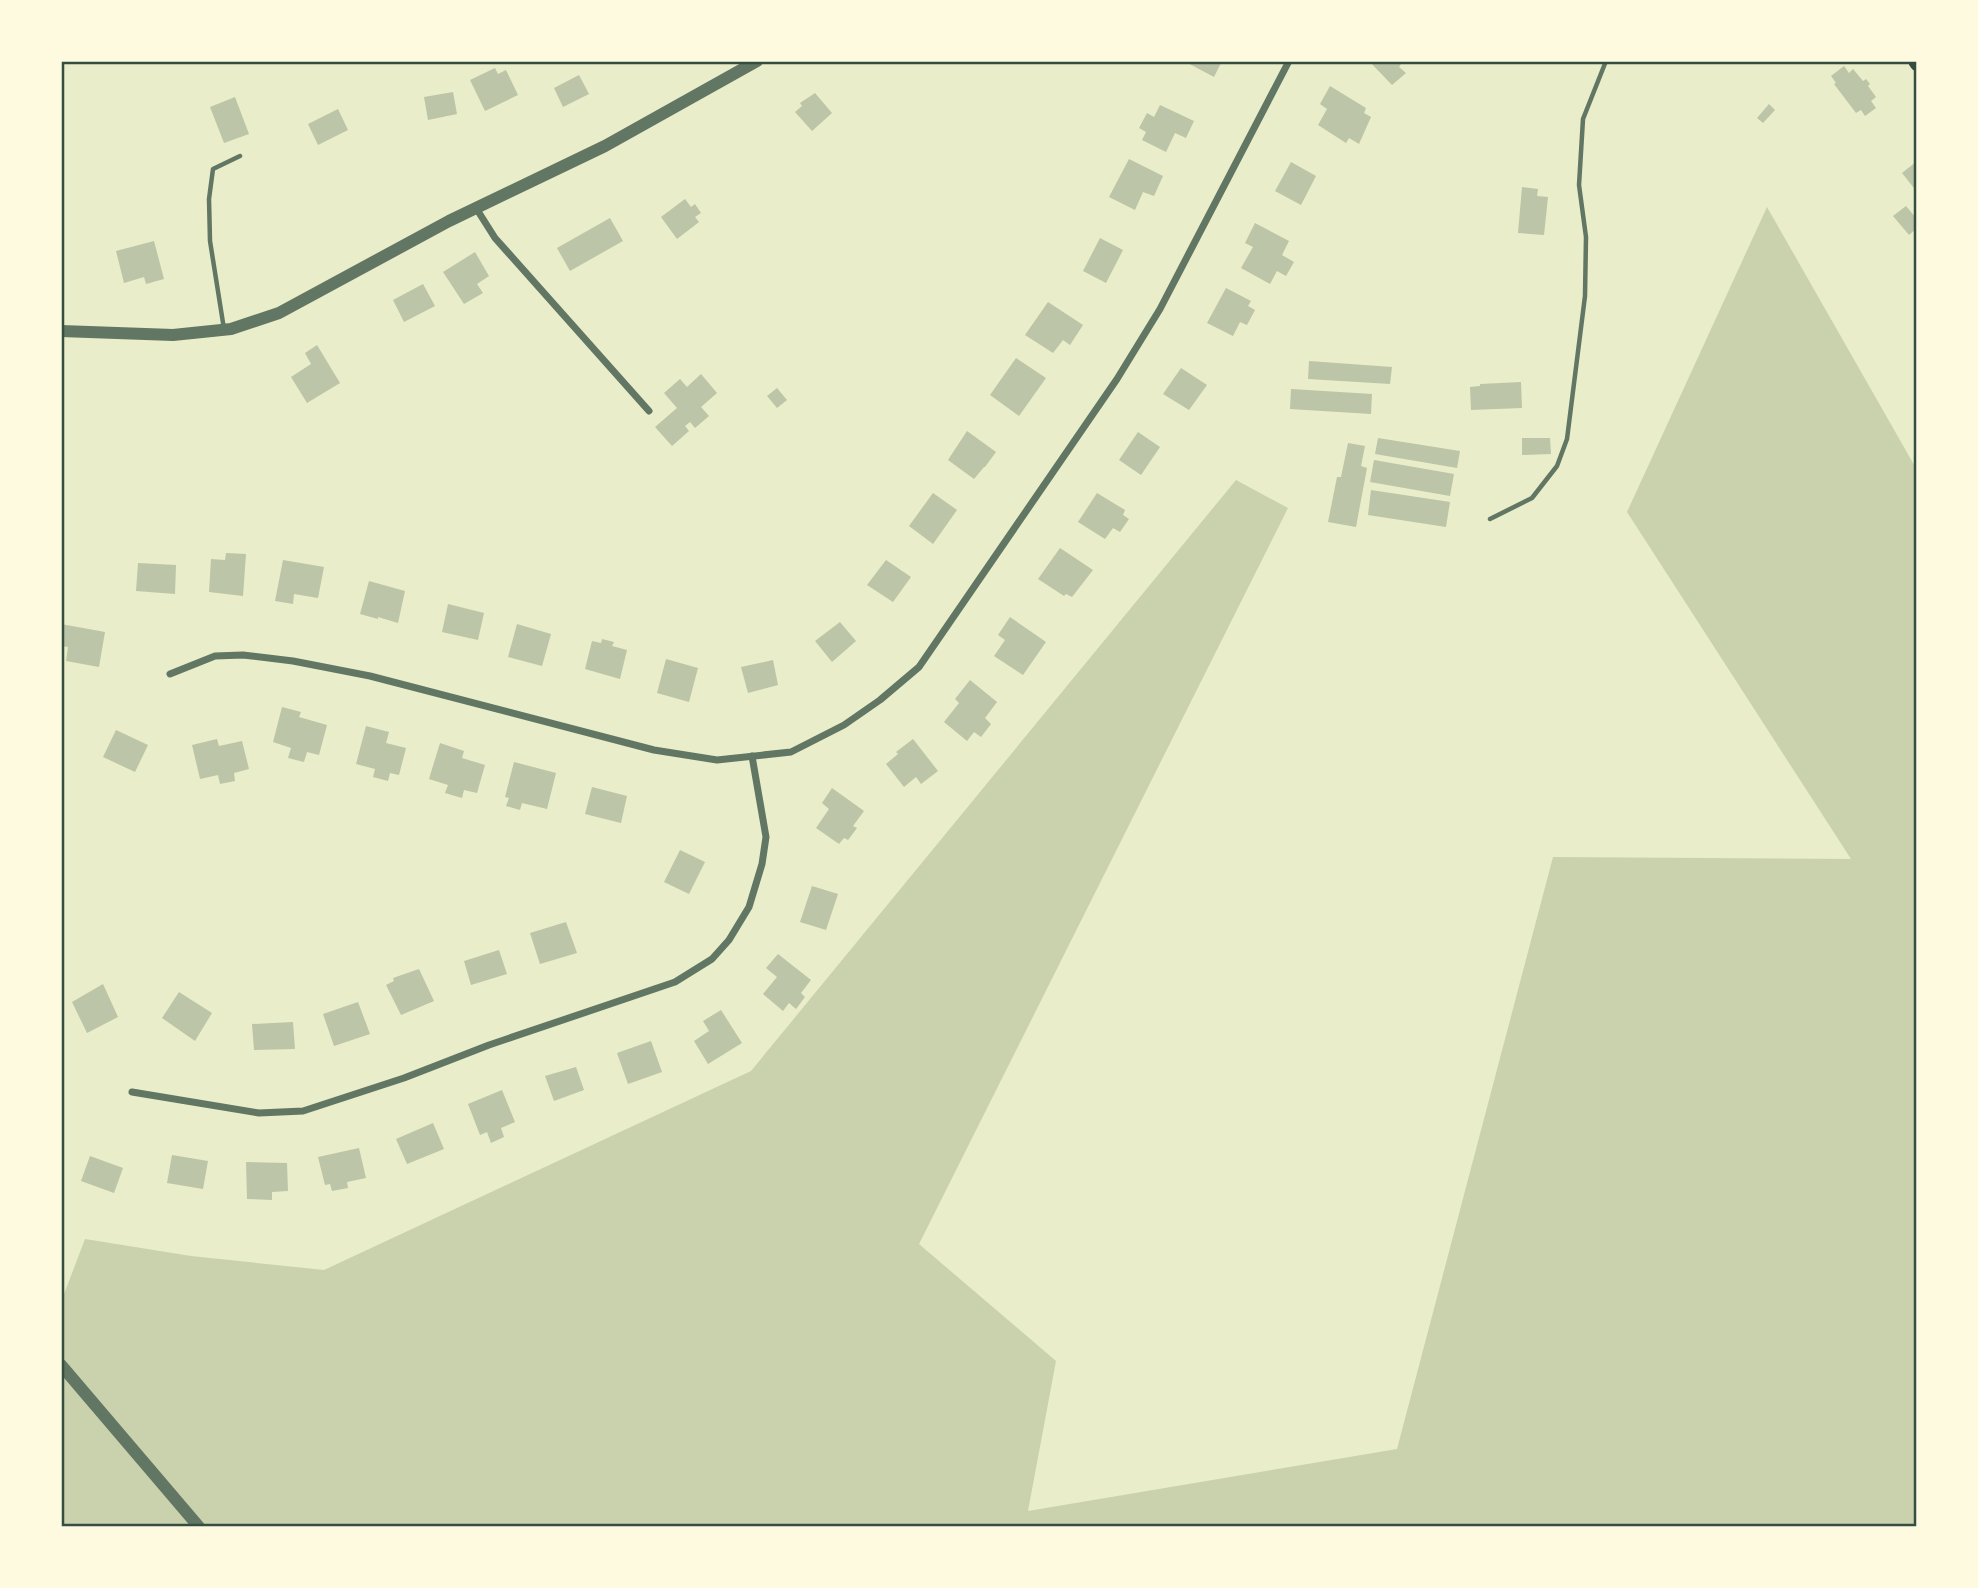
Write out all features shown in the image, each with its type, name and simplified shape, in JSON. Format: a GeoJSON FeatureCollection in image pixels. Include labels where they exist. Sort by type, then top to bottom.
{"type":"FeatureCollection","features":[{"type":"Feature","properties":{"kind":"street"},"geometry":{"type":"LineString","coordinates":[[61,331],[173,335],[224,330],[279,313],[476,208],[606,146],[757,61]]}},
{"type":"Feature","properties":{"kind":"street"},"geometry":{"type":"LineString","coordinates":[[170,674],[215,656],[243,654],[293,661],[370,676],[654,750],[717,760],[791,752],[844,725],[880,700],[919,667],[1117,379],[1160,309],[1289,61]]}},
{"type":"Feature","properties":{"kind":"street"},"geometry":{"type":"LineString","coordinates":[[476,208],[495,238],[649,411]]}},
{"type":"Feature","properties":{"kind":"street"},"geometry":{"type":"LineString","coordinates":[[132,1092],[260,1113],[303,1111],[674,982],[712,959],[729,940],[749,907],[762,864],[766,836],[752,756]]}},
{"type":"Feature","properties":{"kind":"street"},"geometry":{"type":"LineString","coordinates":[[61,1365],[199,1527]]}},
{"type":"Feature","properties":{"kind":"lane"},"geometry":{"type":"LineString","coordinates":[[1490,519],[1532,499],[1558,466],[1567,439],[1585,296],[1586,237],[1579,184],[1583,119],[1606,61]]}},
{"type":"Feature","properties":{"kind":"lane"},"geometry":{"type":"LineString","coordinates":[[224,330],[210,241],[209,199],[213,169],[240,156]]}},
{"type":"Feature","properties":{"kind":"green space"},"geometry":{"type":"Polygon","coordinates":[[[1767,207],[1917,470],[1917,1527],[61,1527],[61,1302],[85,1239],[191,1256],[324,1270],[751,1071],[1236,480],[1288,508],[919,1244],[1056,1361],[1028,1511],[1397,1449],[1553,857],[1851,859],[1627,512],[1767,207]]]}},
{"type":"Feature","properties":{"kind":"building"},"geometry":{"type":"Polygon","coordinates":[[[1184,61],[1222,61],[1214,77],[1184,61]]]}},
{"type":"Feature","properties":{"kind":"building"},"geometry":{"type":"Polygon","coordinates":[[[1369,61],[1403,61],[1399,67],[1406,73],[1392,85],[1369,61]]]}},
{"type":"Feature","properties":{"kind":"building"},"geometry":{"type":"Polygon","coordinates":[[[1844,66],[1849,73],[1853,69],[1863,81],[1866,79],[1876,97],[1871,101],[1876,108],[1865,116],[1861,110],[1856,113],[1834,84],[1836,83],[1831,76],[1844,66]]]}},
{"type":"Feature","properties":{"kind":"building"},"geometry":{"type":"Polygon","coordinates":[[[495,68],[498,74],[506,70],[518,95],[485,111],[470,80],[495,68]]]}},
{"type":"Feature","properties":{"kind":"building"},"geometry":{"type":"Polygon","coordinates":[[[579,75],[589,94],[563,107],[554,88],[579,75]]]}},
{"type":"Feature","properties":{"kind":"building"},"geometry":{"type":"Polygon","coordinates":[[[1330,86],[1366,108],[1364,113],[1371,117],[1359,144],[1349,138],[1346,143],[1318,125],[1327,109],[1320,104],[1330,86]]]}},
{"type":"Feature","properties":{"kind":"building"},"geometry":{"type":"Polygon","coordinates":[[[453,92],[457,114],[428,120],[424,97],[453,92]]]}},
{"type":"Feature","properties":{"kind":"building"},"geometry":{"type":"Polygon","coordinates":[[[815,93],[832,113],[812,131],[795,112],[802,106],[800,103],[815,93]]]}},
{"type":"Feature","properties":{"kind":"building"},"geometry":{"type":"Polygon","coordinates":[[[235,97],[249,134],[224,143],[210,107],[235,97]]]}},
{"type":"Feature","properties":{"kind":"building"},"geometry":{"type":"Polygon","coordinates":[[[1769,104],[1775,110],[1763,123],[1757,118],[1769,104]]]}},
{"type":"Feature","properties":{"kind":"building"},"geometry":{"type":"Polygon","coordinates":[[[1160,105],[1194,121],[1186,138],[1175,133],[1166,152],[1142,140],[1146,132],[1139,128],[1147,113],[1154,117],[1160,105]]]}},
{"type":"Feature","properties":{"kind":"building"},"geometry":{"type":"Polygon","coordinates":[[[338,109],[348,130],[318,145],[308,124],[338,109]]]}},
{"type":"Feature","properties":{"kind":"building"},"geometry":{"type":"Polygon","coordinates":[[[1129,159],[1163,176],[1154,196],[1143,192],[1135,210],[1109,197],[1129,159]]]}},
{"type":"Feature","properties":{"kind":"building"},"geometry":{"type":"Polygon","coordinates":[[[1917,161],[1917,192],[1902,173],[1917,161]]]}},
{"type":"Feature","properties":{"kind":"building"},"geometry":{"type":"Polygon","coordinates":[[[1291,162],[1316,176],[1301,205],[1275,191],[1291,162]]]}},
{"type":"Feature","properties":{"kind":"building"},"geometry":{"type":"Polygon","coordinates":[[[1522,187],[1538,189],[1537,196],[1548,197],[1544,235],[1518,233],[1522,187]]]}},
{"type":"Feature","properties":{"kind":"building"},"geometry":{"type":"Polygon","coordinates":[[[685,199],[691,207],[695,204],[701,213],[695,217],[699,222],[677,239],[661,217],[685,199]]]}},
{"type":"Feature","properties":{"kind":"building"},"geometry":{"type":"Polygon","coordinates":[[[1906,206],[1917,219],[1917,228],[1909,235],[1893,216],[1906,206]]]}},
{"type":"Feature","properties":{"kind":"building"},"geometry":{"type":"Polygon","coordinates":[[[610,218],[623,241],[570,271],[557,248],[610,218]]]}},
{"type":"Feature","properties":{"kind":"building"},"geometry":{"type":"Polygon","coordinates":[[[1255,223],[1289,241],[1282,255],[1294,262],[1286,276],[1277,271],[1270,284],[1241,268],[1253,247],[1245,243],[1255,223]]]}},
{"type":"Feature","properties":{"kind":"building"},"geometry":{"type":"Polygon","coordinates":[[[1100,238],[1123,250],[1106,283],[1083,271],[1100,238]]]}},
{"type":"Feature","properties":{"kind":"building"},"geometry":{"type":"Polygon","coordinates":[[[154,241],[164,279],[146,284],[144,277],[124,283],[116,251],[154,241]]]}},
{"type":"Feature","properties":{"kind":"building"},"geometry":{"type":"Polygon","coordinates":[[[475,252],[489,276],[477,284],[483,293],[464,304],[443,272],[475,252]]]}},
{"type":"Feature","properties":{"kind":"building"},"geometry":{"type":"Polygon","coordinates":[[[423,284],[435,306],[404,322],[393,300],[423,284]]]}},
{"type":"Feature","properties":{"kind":"building"},"geometry":{"type":"Polygon","coordinates":[[[1226,288],[1251,301],[1248,306],[1255,310],[1247,325],[1240,322],[1233,336],[1207,323],[1226,288]]]}},
{"type":"Feature","properties":{"kind":"building"},"geometry":{"type":"Polygon","coordinates":[[[1048,302],[1083,325],[1070,345],[1063,340],[1053,353],[1025,335],[1048,302]]]}},
{"type":"Feature","properties":{"kind":"building"},"geometry":{"type":"Polygon","coordinates":[[[317,345],[340,383],[307,403],[291,377],[311,364],[305,353],[317,345]]]}},
{"type":"Feature","properties":{"kind":"building"},"geometry":{"type":"Polygon","coordinates":[[[1016,358],[1046,378],[1019,416],[990,395],[1016,358]]]}},
{"type":"Feature","properties":{"kind":"building"},"geometry":{"type":"Polygon","coordinates":[[[1309,361],[1392,367],[1390,384],[1308,379],[1309,361]]]}},
{"type":"Feature","properties":{"kind":"building"},"geometry":{"type":"Polygon","coordinates":[[[1181,368],[1207,385],[1189,410],[1163,394],[1181,368]]]}},
{"type":"Feature","properties":{"kind":"building"},"geometry":{"type":"Polygon","coordinates":[[[701,374],[717,393],[701,407],[709,416],[695,428],[690,422],[685,426],[689,431],[672,446],[655,427],[677,408],[664,393],[680,379],[687,387],[701,374]]]}},
{"type":"Feature","properties":{"kind":"building"},"geometry":{"type":"Polygon","coordinates":[[[1521,382],[1522,408],[1471,410],[1470,387],[1521,382]]]}},
{"type":"Feature","properties":{"kind":"building"},"geometry":{"type":"Polygon","coordinates":[[[777,388],[787,400],[777,408],[767,396],[777,388]]]}},
{"type":"Feature","properties":{"kind":"building"},"geometry":{"type":"Polygon","coordinates":[[[1291,389],[1372,394],[1371,414],[1290,409],[1291,389]]]}},
{"type":"Feature","properties":{"kind":"building"},"geometry":{"type":"Polygon","coordinates":[[[967,431],[996,452],[974,479],[948,460],[967,431]]]}},
{"type":"Feature","properties":{"kind":"building"},"geometry":{"type":"Polygon","coordinates":[[[1138,432],[1160,447],[1141,475],[1119,460],[1138,432]]]}},
{"type":"Feature","properties":{"kind":"building"},"geometry":{"type":"Polygon","coordinates":[[[1378,438],[1460,451],[1457,468],[1375,454],[1378,438]]]}},
{"type":"Feature","properties":{"kind":"building"},"geometry":{"type":"Polygon","coordinates":[[[1522,438],[1550,438],[1551,454],[1522,455],[1522,438]]]}},
{"type":"Feature","properties":{"kind":"building"},"geometry":{"type":"Polygon","coordinates":[[[1348,443],[1365,446],[1361,466],[1367,468],[1356,527],[1328,522],[1337,477],[1341,477],[1348,443]]]}},
{"type":"Feature","properties":{"kind":"building"},"geometry":{"type":"Polygon","coordinates":[[[1374,460],[1454,474],[1450,496],[1370,482],[1374,460]]]}},
{"type":"Feature","properties":{"kind":"building"},"geometry":{"type":"Polygon","coordinates":[[[1371,490],[1450,502],[1446,527],[1368,515],[1371,490]]]}},
{"type":"Feature","properties":{"kind":"building"},"geometry":{"type":"Polygon","coordinates":[[[933,493],[957,510],[933,544],[909,526],[933,493]]]}},
{"type":"Feature","properties":{"kind":"building"},"geometry":{"type":"Polygon","coordinates":[[[1097,493],[1125,510],[1123,515],[1129,519],[1120,532],[1113,528],[1105,539],[1078,522],[1097,493]]]}},
{"type":"Feature","properties":{"kind":"building"},"geometry":{"type":"Polygon","coordinates":[[[1060,548],[1093,570],[1072,597],[1066,594],[1064,596],[1038,579],[1060,548]]]}},
{"type":"Feature","properties":{"kind":"building"},"geometry":{"type":"Polygon","coordinates":[[[226,553],[246,554],[243,596],[209,592],[211,559],[225,560],[226,553]]]}},
{"type":"Feature","properties":{"kind":"building"},"geometry":{"type":"Polygon","coordinates":[[[283,560],[324,567],[318,598],[294,594],[293,604],[275,601],[283,560]]]}},
{"type":"Feature","properties":{"kind":"building"},"geometry":{"type":"Polygon","coordinates":[[[886,560],[911,577],[893,602],[867,585],[886,560]]]}},
{"type":"Feature","properties":{"kind":"building"},"geometry":{"type":"Polygon","coordinates":[[[138,563],[176,565],[175,594],[136,591],[138,563]]]}},
{"type":"Feature","properties":{"kind":"building"},"geometry":{"type":"Polygon","coordinates":[[[369,581],[405,591],[398,623],[360,614],[369,581]]]}},
{"type":"Feature","properties":{"kind":"building"},"geometry":{"type":"Polygon","coordinates":[[[448,604],[484,613],[478,640],[442,632],[448,604]]]}},
{"type":"Feature","properties":{"kind":"building"},"geometry":{"type":"Polygon","coordinates":[[[1010,617],[1046,642],[1023,675],[994,656],[1005,640],[998,635],[1010,617]]]}},
{"type":"Feature","properties":{"kind":"building"},"geometry":{"type":"Polygon","coordinates":[[[840,622],[856,641],[832,662],[815,641],[840,622]]]}},
{"type":"Feature","properties":{"kind":"building"},"geometry":{"type":"Polygon","coordinates":[[[61,624],[105,632],[99,667],[66,661],[68,647],[61,646],[61,624]]]}},
{"type":"Feature","properties":{"kind":"building"},"geometry":{"type":"Polygon","coordinates":[[[517,624],[551,634],[542,666],[508,657],[517,624]]]}},
{"type":"Feature","properties":{"kind":"building"},"geometry":{"type":"Polygon","coordinates":[[[602,639],[614,642],[612,646],[627,650],[620,679],[585,669],[592,641],[601,643],[602,639]]]}},
{"type":"Feature","properties":{"kind":"building"},"geometry":{"type":"Polygon","coordinates":[[[666,659],[698,668],[689,702],[657,693],[666,659]]]}},
{"type":"Feature","properties":{"kind":"building"},"geometry":{"type":"Polygon","coordinates":[[[773,660],[778,685],[748,693],[741,667],[773,660]]]}},
{"type":"Feature","properties":{"kind":"building"},"geometry":{"type":"Polygon","coordinates":[[[970,680],[997,702],[985,718],[991,724],[981,737],[974,732],[967,741],[944,722],[959,703],[955,699],[970,680]]]}},
{"type":"Feature","properties":{"kind":"building"},"geometry":{"type":"Polygon","coordinates":[[[282,707],[301,712],[299,717],[327,725],[319,755],[307,752],[304,762],[288,758],[291,748],[273,742],[282,707]]]}},
{"type":"Feature","properties":{"kind":"building"},"geometry":{"type":"Polygon","coordinates":[[[366,726],[389,732],[386,743],[406,748],[399,775],[390,773],[388,781],[373,777],[375,769],[356,764],[366,726]]]}},
{"type":"Feature","properties":{"kind":"building"},"geometry":{"type":"Polygon","coordinates":[[[116,730],[148,745],[135,772],[103,757],[116,730]]]}},
{"type":"Feature","properties":{"kind":"building"},"geometry":{"type":"Polygon","coordinates":[[[217,739],[219,746],[242,741],[249,769],[234,773],[235,781],[220,784],[218,775],[200,779],[192,745],[217,739]]]}},
{"type":"Feature","properties":{"kind":"building"},"geometry":{"type":"Polygon","coordinates":[[[913,739],[938,771],[921,784],[916,777],[904,787],[886,764],[913,739]]]}},
{"type":"Feature","properties":{"kind":"building"},"geometry":{"type":"Polygon","coordinates":[[[440,743],[464,751],[462,758],[485,765],[477,793],[464,790],[462,798],[445,793],[448,785],[429,779],[440,743]]]}},
{"type":"Feature","properties":{"kind":"building"},"geometry":{"type":"Polygon","coordinates":[[[514,762],[556,773],[547,809],[522,803],[520,810],[506,806],[509,798],[505,797],[514,762]]]}},
{"type":"Feature","properties":{"kind":"building"},"geometry":{"type":"Polygon","coordinates":[[[592,787],[627,796],[621,823],[585,814],[592,787]]]}},
{"type":"Feature","properties":{"kind":"building"},"geometry":{"type":"Polygon","coordinates":[[[832,788],[864,811],[853,826],[857,828],[848,840],[844,838],[839,844],[816,828],[829,809],[822,803],[832,788]]]}},
{"type":"Feature","properties":{"kind":"building"},"geometry":{"type":"Polygon","coordinates":[[[680,850],[705,862],[689,894],[664,882],[680,850]]]}},
{"type":"Feature","properties":{"kind":"building"},"geometry":{"type":"Polygon","coordinates":[[[812,886],[838,894],[826,930],[800,922],[812,886]]]}},
{"type":"Feature","properties":{"kind":"building"},"geometry":{"type":"Polygon","coordinates":[[[566,922],[577,953],[540,964],[530,933],[566,922]]]}},
{"type":"Feature","properties":{"kind":"building"},"geometry":{"type":"Polygon","coordinates":[[[499,950],[507,974],[471,985],[464,961],[499,950]]]}},
{"type":"Feature","properties":{"kind":"building"},"geometry":{"type":"Polygon","coordinates":[[[778,954],[811,980],[801,993],[805,997],[796,1009],[789,1003],[783,1011],[763,994],[777,977],[766,968],[778,954]]]}},
{"type":"Feature","properties":{"kind":"building"},"geometry":{"type":"Polygon","coordinates":[[[419,969],[434,1001],[401,1015],[386,985],[394,981],[393,978],[419,969]]]}},
{"type":"Feature","properties":{"kind":"building"},"geometry":{"type":"Polygon","coordinates":[[[103,984],[118,1017],[87,1033],[72,1002],[103,984]]]}},
{"type":"Feature","properties":{"kind":"building"},"geometry":{"type":"Polygon","coordinates":[[[179,992],[212,1013],[195,1041],[162,1018],[179,992]]]}},
{"type":"Feature","properties":{"kind":"building"},"geometry":{"type":"Polygon","coordinates":[[[358,1002],[370,1034],[334,1046],[323,1014],[358,1002]]]}},
{"type":"Feature","properties":{"kind":"building"},"geometry":{"type":"Polygon","coordinates":[[[721,1010],[742,1043],[708,1064],[694,1041],[709,1031],[703,1021],[721,1010]]]}},
{"type":"Feature","properties":{"kind":"building"},"geometry":{"type":"Polygon","coordinates":[[[293,1022],[295,1049],[254,1050],[252,1024],[293,1022]]]}},
{"type":"Feature","properties":{"kind":"building"},"geometry":{"type":"Polygon","coordinates":[[[651,1041],[662,1072],[628,1084],[617,1053],[651,1041]]]}},
{"type":"Feature","properties":{"kind":"building"},"geometry":{"type":"Polygon","coordinates":[[[576,1067],[584,1090],[554,1101],[545,1076],[576,1067]]]}},
{"type":"Feature","properties":{"kind":"building"},"geometry":{"type":"Polygon","coordinates":[[[502,1090],[515,1122],[501,1128],[504,1137],[491,1143],[487,1132],[480,1135],[468,1104],[502,1090]]]}},
{"type":"Feature","properties":{"kind":"building"},"geometry":{"type":"Polygon","coordinates":[[[433,1123],[444,1149],[407,1164],[396,1139],[433,1123]]]}},
{"type":"Feature","properties":{"kind":"building"},"geometry":{"type":"Polygon","coordinates":[[[359,1148],[366,1178],[347,1182],[348,1188],[332,1191],[330,1184],[325,1185],[318,1157],[359,1148]]]}},
{"type":"Feature","properties":{"kind":"building"},"geometry":{"type":"Polygon","coordinates":[[[172,1155],[208,1161],[203,1189],[167,1183],[172,1155]]]}},
{"type":"Feature","properties":{"kind":"building"},"geometry":{"type":"Polygon","coordinates":[[[90,1156],[123,1168],[114,1193],[81,1181],[90,1156]]]}},
{"type":"Feature","properties":{"kind":"building"},"geometry":{"type":"Polygon","coordinates":[[[246,1162],[287,1163],[288,1191],[272,1192],[272,1200],[247,1199],[246,1162]]]}}]}
